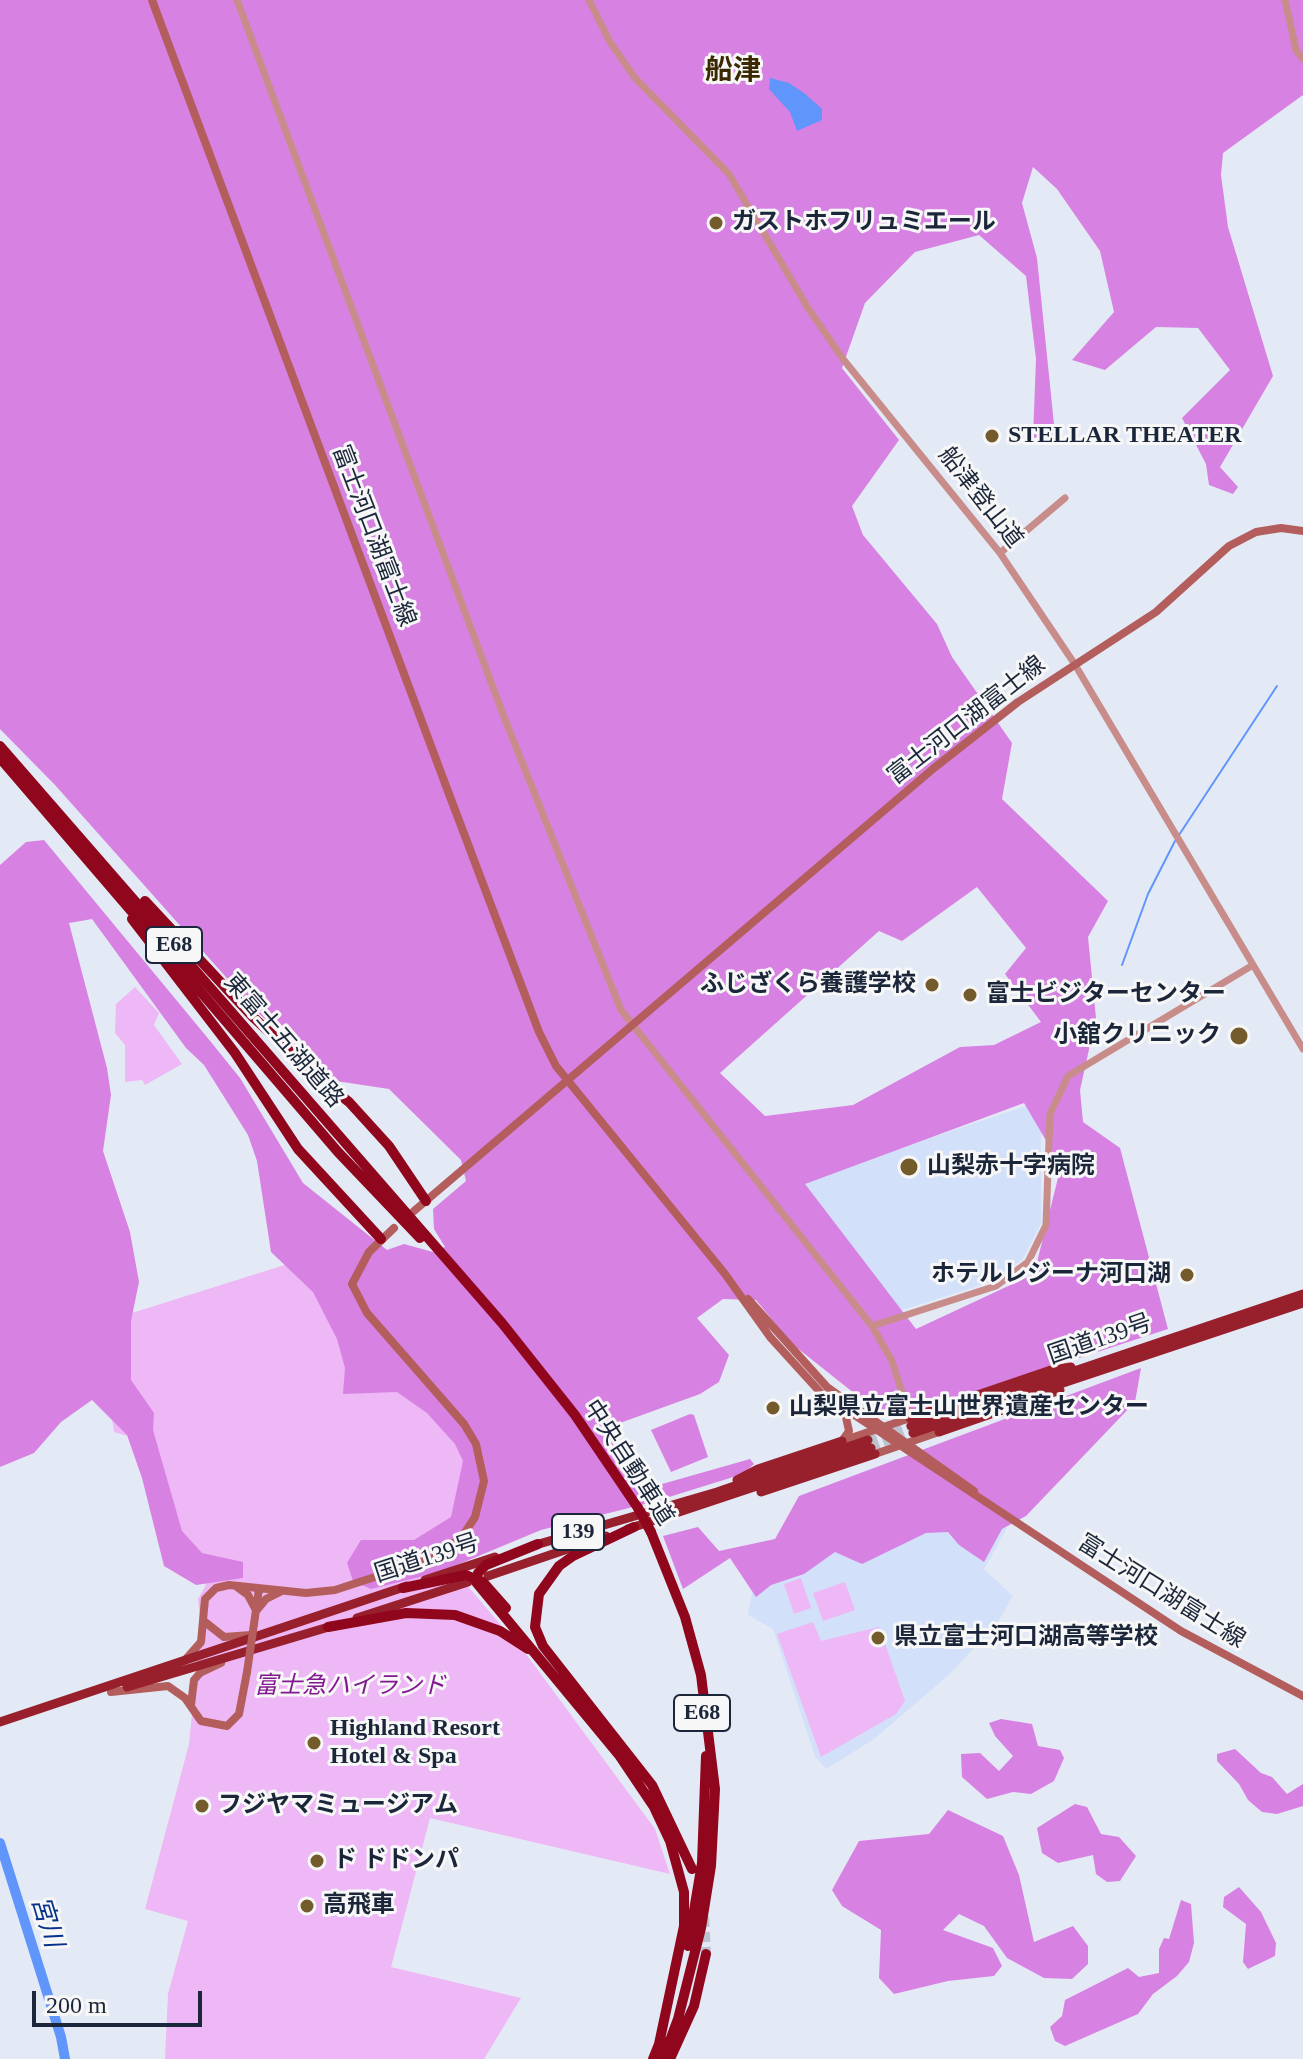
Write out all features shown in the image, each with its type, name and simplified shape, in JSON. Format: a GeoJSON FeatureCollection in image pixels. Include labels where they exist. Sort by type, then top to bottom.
{"type":"FeatureCollection","features":[{"type":"Feature","properties":{"kind":"highway","name":"東富士五湖道路"},"geometry":{"type":"LineString","coordinates":[[0,746],[87,843],[343,1148]]}},
{"type":"Feature","properties":{"kind":"highway","name":"東富士五湖道路"},"geometry":{"type":"LineString","coordinates":[[0,758],[343,1148]]}},
{"type":"Feature","properties":{"kind":"highway"},"geometry":{"type":"LineString","coordinates":[[87,843],[253,1017],[360,1113],[389,1146],[426,1201]]}},
{"type":"Feature","properties":{"kind":"highway","name":"E68"},"geometry":{"type":"LineString","coordinates":[[121,896],[125,910],[221,1034],[298,1149],[381,1239]]}},
{"type":"Feature","properties":{"kind":"highway","name":"中央自動車道"},"geometry":{"type":"LineString","coordinates":[[343,1148],[532,1360],[590,1435],[649,1533],[685,1617],[701,1675],[715,1789],[711,1866],[701,1928],[678,2019],[663,2059]]}},
{"type":"Feature","properties":{"kind":"highway","name":"国道139号"},"geometry":{"type":"LineString","coordinates":[[1094,1368],[1303,1294]]}},
{"type":"Feature","properties":{"kind":"highway","name":"国道139号"},"geometry":{"type":"LineString","coordinates":[[911,1426],[1303,1303]]}},
{"type":"Feature","properties":{"kind":"highway"},"geometry":{"type":"LineString","coordinates":[[911,1426],[1051,1370],[1094,1368]]}},
{"type":"Feature","properties":{"kind":"highway"},"geometry":{"type":"LineString","coordinates":[[939,1432],[1044,1397],[1094,1368]]}},
{"type":"Feature","properties":{"kind":"highway"},"geometry":{"type":"LineString","coordinates":[[717,1496],[758,1469],[842,1441]]}},
{"type":"Feature","properties":{"kind":"highway"},"geometry":{"type":"LineString","coordinates":[[717,1496],[779,1487],[872,1443]]}},
{"type":"Feature","properties":{"kind":"highway","name":"国道139号"},"geometry":{"type":"LineString","coordinates":[[488,1576],[872,1443]]}},
{"type":"Feature","properties":{"kind":"highway","name":"国道139号"},"geometry":{"type":"LineString","coordinates":[[0,1722],[538,1544],[717,1496]]}},
{"type":"Feature","properties":{"kind":"highway"},"geometry":{"type":"LineString","coordinates":[[634,1527],[573,1556],[545,1583],[536,1603],[535,1627],[547,1660],[644,1789],[675,1855],[684,1892],[684,1926],[659,2044]]}},
{"type":"Feature","properties":{"kind":"highway","name":"中央自動車道"},"geometry":{"type":"LineString","coordinates":[[649,1533],[671,1588],[691,1652],[702,1707],[707,1764],[697,1901],[678,1985],[653,2059]]}},
{"type":"Feature","properties":{"kind":"highway"},"geometry":{"type":"LineString","coordinates":[[472,1581],[486,1565],[538,1544]]}},
{"type":"Feature","properties":{"kind":"highway"},"geometry":{"type":"LineString","coordinates":[[403,1588],[453,1575],[478,1586],[547,1660],[646,1776],[673,1822],[692,1869]]}},
{"type":"Feature","properties":{"kind":"highway","name":"国道139号"},"geometry":{"type":"LineString","coordinates":[[0,1729],[472,1581]]}},
{"type":"Feature","properties":{"kind":"highway"},"geometry":{"type":"LineString","coordinates":[[328,1627],[406,1613],[455,1615],[500,1631],[547,1660]]}},
{"type":"Feature","properties":{"kind":"highway"},"geometry":{"type":"LineString","coordinates":[[670,2059],[697,1998],[706,1954]]}},
{"type":"Feature","properties":{"kind":"main road","name":"富士河口湖富士線"},"geometry":{"type":"LineString","coordinates":[[152,0],[533,1018],[548,1051],[567,1081],[725,1274],[801,1374],[844,1411],[872,1443]]}},
{"type":"Feature","properties":{"kind":"main road","name":"富士河口湖富士線"},"geometry":{"type":"LineString","coordinates":[[414,1211],[934,768],[1018,702],[1156,612],[1229,546],[1256,532],[1281,528],[1303,531]]}},
{"type":"Feature","properties":{"kind":"main road"},"geometry":{"type":"LineString","coordinates":[[174,1664],[192,1655],[199,1646],[205,1622],[203,1607],[209,1592],[223,1585],[281,1592],[335,1590],[433,1558],[462,1537],[480,1506],[483,1469],[470,1433],[357,1298],[352,1284],[359,1267],[394,1228]]}},
{"type":"Feature","properties":{"kind":"main road","name":"富士河口湖富士線"},"geometry":{"type":"LineString","coordinates":[[725,1274],[818,1379],[897,1446],[1194,1639],[1303,1696]]}},
{"type":"Feature","properties":{"kind":"main road"},"geometry":{"type":"LineString","coordinates":[[842,1441],[849,1431],[844,1411]]}},
{"type":"Feature","properties":{"kind":"main road"},"geometry":{"type":"LineString","coordinates":[[872,1443],[884,1432],[911,1426]]}},
{"type":"Feature","properties":{"kind":"main road"},"geometry":{"type":"LineString","coordinates":[[897,1446],[896,1435],[911,1426]]}},
{"type":"Feature","properties":{"kind":"main road"},"geometry":{"type":"LineString","coordinates":[[907,1443],[904,1430],[911,1426]]}},
{"type":"Feature","properties":{"kind":"main road","name":"富士河口湖富士線"},"geometry":{"type":"LineString","coordinates":[[884,1432],[896,1435],[934,1460],[1003,1514]]}},
{"type":"Feature","properties":{"kind":"main road"},"geometry":{"type":"LineString","coordinates":[[872,1443],[884,1432]]}},
{"type":"Feature","properties":{"kind":"main road"},"geometry":{"type":"LineString","coordinates":[[842,1441],[897,1446],[939,1432]]}},
{"type":"Feature","properties":{"kind":"main road"},"geometry":{"type":"LineString","coordinates":[[934,1460],[928,1446],[939,1432]]}},
{"type":"Feature","properties":{"kind":"main road"},"geometry":{"type":"LineString","coordinates":[[234,1585],[248,1595],[256,1611]]}},
{"type":"Feature","properties":{"kind":"main road"},"geometry":{"type":"LineString","coordinates":[[111,1692],[160,1684],[176,1690],[206,1724],[230,1725],[239,1714],[259,1589]]}},
{"type":"Feature","properties":{"kind":"main road"},"geometry":{"type":"LineString","coordinates":[[256,1611],[266,1599],[281,1592]]}},
{"type":"Feature","properties":{"kind":"main road"},"geometry":{"type":"LineString","coordinates":[[205,1622],[217,1634],[231,1638],[287,1626]]}},
{"type":"Feature","properties":{"kind":"main road"},"geometry":{"type":"LineString","coordinates":[[191,1706],[194,1680],[207,1669],[328,1627]]}},
{"type":"Feature","properties":{"kind":"street"},"geometry":{"type":"LineString","coordinates":[[237,0],[504,717],[621,1010],[872,1326],[892,1361],[911,1426]]}},
{"type":"Feature","properties":{"kind":"street","name":"船津登山道"},"geometry":{"type":"LineString","coordinates":[[589,0],[610,42],[635,78],[729,174],[843,359],[1000,553],[1074,663],[1303,1049]]}},
{"type":"Feature","properties":{"kind":"street"},"geometry":{"type":"LineString","coordinates":[[1285,0],[1296,50],[1303,59]]}},
{"type":"Feature","properties":{"kind":"street"},"geometry":{"type":"LineString","coordinates":[[1000,553],[1065,498]]}},
{"type":"Feature","properties":{"kind":"street"},"geometry":{"type":"LineString","coordinates":[[872,1326],[996,1286],[1021,1269],[1040,1243],[1046,1225],[1050,1114],[1068,1076],[1253,965]]}},
{"type":"Feature","properties":{"kind":"shaded area"},"geometry":{"type":"Polygon","coordinates":[[[0,0],[1303,0],[1303,95],[1223,153],[1221,175],[1228,227],[1273,376],[1220,467],[1238,487],[1233,494],[1209,485],[1206,464],[1182,418],[1230,370],[1198,328],[1156,327],[1105,370],[1072,360],[1114,312],[1100,251],[1057,189],[1033,167],[1022,203],[1037,258],[1055,434],[1033,438],[1036,359],[1026,276],[979,235],[915,252],[865,303],[842,368],[899,440],[852,506],[863,535],[937,624],[952,657],[1012,743],[1002,799],[1108,901],[1088,937],[1096,1018],[1080,1090],[1083,1122],[1120,1148],[1168,1329],[895,1418],[874,1409],[791,1343],[756,1300],[723,1299],[697,1318],[729,1355],[719,1382],[700,1394],[620,1423],[613,1433],[631,1482],[641,1490],[750,1459],[754,1464],[743,1474],[653,1502],[541,1530],[440,1572],[371,1589],[353,1581],[347,1563],[361,1540],[414,1540],[451,1517],[463,1461],[455,1444],[427,1413],[397,1392],[343,1394],[345,1368],[337,1339],[313,1292],[271,1252],[257,1161],[248,1135],[204,1065],[186,1048],[92,919],[69,923],[107,1068],[111,1095],[103,1151],[130,1232],[139,1282],[131,1321],[131,1380],[154,1413],[153,1430],[182,1531],[202,1553],[243,1562],[243,1578],[196,1585],[164,1566],[142,1478],[127,1435],[92,1400],[61,1422],[34,1453],[0,1467],[0,865],[26,842],[44,840],[240,1078],[303,1183],[387,1250],[404,1244],[433,1252],[445,1247],[434,1229],[433,1209],[466,1181],[461,1160],[389,1089],[336,1081],[257,1012],[55,785],[0,729],[0,0]],[[977,887],[902,941],[879,931],[720,1073],[765,1116],[853,1105],[960,1047],[994,1045],[1041,1022],[1005,974],[1026,948],[977,887]],[[1024,1103],[805,1184],[916,1329],[1034,1274],[1061,1166],[1024,1103]]]}},
{"type":"Feature","properties":{"kind":"shaded area","name":"山梨赤十字病院"},"geometry":{"type":"Polygon","coordinates":[[[1050,1098],[1041,1137],[1041,1223],[1023,1259],[993,1281],[880,1317],[771,1191],[1050,1098]]]}},
{"type":"Feature","properties":{"kind":"shaded area"},"geometry":{"type":"Polygon","coordinates":[[[1141,1368],[1135,1402],[1026,1516],[1002,1529],[984,1562],[959,1545],[948,1532],[926,1533],[862,1564],[835,1552],[804,1574],[771,1585],[756,1597],[730,1558],[683,1589],[663,1536],[698,1527],[719,1551],[775,1539],[799,1496],[1141,1368]]]}},
{"type":"Feature","properties":{"kind":"shaded area"},"geometry":{"type":"Polygon","coordinates":[[[694,1415],[708,1457],[671,1472],[651,1430],[694,1415]]]}},
{"type":"Feature","properties":{"kind":"shaded area","name":"県立富士河口湖高等学校"},"geometry":{"type":"Polygon","coordinates":[[[964,1498],[1007,1528],[984,1569],[1013,1596],[998,1622],[951,1673],[874,1739],[826,1769],[815,1756],[773,1629],[748,1615],[754,1583],[964,1498]]]}},
{"type":"Feature","properties":{"kind":"shaded area"},"geometry":{"type":"Polygon","coordinates":[[[1001,1719],[1032,1724],[1038,1746],[1060,1750],[1064,1758],[1054,1781],[1031,1794],[1013,1792],[987,1799],[962,1777],[961,1754],[980,1753],[999,1771],[1013,1756],[995,1736],[989,1723],[1001,1719]]]}},
{"type":"Feature","properties":{"kind":"shaded area"},"geometry":{"type":"Polygon","coordinates":[[[1235,1749],[1261,1773],[1272,1777],[1287,1794],[1303,1784],[1303,1806],[1277,1814],[1262,1812],[1248,1800],[1239,1784],[1217,1761],[1217,1754],[1235,1749]]]}},
{"type":"Feature","properties":{"kind":"shaded area"},"geometry":{"type":"Polygon","coordinates":[[[1075,1804],[1087,1807],[1101,1834],[1119,1837],[1136,1856],[1120,1881],[1107,1882],[1096,1874],[1093,1855],[1058,1863],[1042,1853],[1037,1828],[1075,1804]]]}},
{"type":"Feature","properties":{"kind":"shaded area"},"geometry":{"type":"Polygon","coordinates":[[[948,1810],[1003,1836],[1019,1875],[1034,1942],[1073,1926],[1088,1946],[1088,1964],[1072,1979],[1044,1978],[1007,1958],[984,1926],[959,1914],[943,1930],[993,1948],[1002,1966],[994,1976],[948,1981],[894,1994],[879,1978],[881,1930],[842,1906],[832,1890],[859,1841],[929,1834],[948,1810]]]}},
{"type":"Feature","properties":{"kind":"shaded area"},"geometry":{"type":"Polygon","coordinates":[[[1239,1887],[1261,1912],[1276,1943],[1275,1956],[1248,1969],[1243,1962],[1246,1924],[1223,1907],[1224,1897],[1239,1887]]]}},
{"type":"Feature","properties":{"kind":"shaded area"},"geometry":{"type":"Polygon","coordinates":[[[1181,1900],[1191,1904],[1194,1943],[1189,1962],[1177,1976],[1153,1994],[1138,2014],[1065,2046],[1055,2041],[1050,2027],[1062,2016],[1065,2000],[1128,1968],[1139,1977],[1159,1973],[1159,1949],[1164,1938],[1169,1939],[1181,1900]]]}},
{"type":"Feature","properties":{"kind":"green space"},"geometry":{"type":"Polygon","coordinates":[[[135,987],[159,1013],[154,1025],[182,1064],[145,1085],[142,1080],[125,1082],[125,1045],[115,1033],[116,1004],[135,987]]]}},
{"type":"Feature","properties":{"kind":"green space","name":"富士急ハイランド"},"geometry":{"type":"Polygon","coordinates":[[[345,1246],[479,1472],[436,1549],[529,1658],[655,1829],[670,1874],[430,1818],[391,1967],[521,1998],[484,2059],[165,2059],[168,1994],[188,1921],[145,1909],[189,1744],[201,1627],[198,1599],[206,1585],[186,1548],[155,1444],[114,1432],[111,1411],[116,1318],[345,1246]]]}},
{"type":"Feature","properties":{"kind":"green space"},"geometry":{"type":"Polygon","coordinates":[[[801,1578],[811,1608],[794,1614],[784,1584],[801,1578]]]}},
{"type":"Feature","properties":{"kind":"green space"},"geometry":{"type":"Polygon","coordinates":[[[845,1582],[855,1610],[823,1621],[813,1593],[845,1582]]]}},
{"type":"Feature","properties":{"kind":"green space"},"geometry":{"type":"Polygon","coordinates":[[[813,1622],[821,1641],[879,1627],[905,1701],[896,1714],[821,1757],[777,1634],[813,1622]]]}},
{"type":"Feature","properties":{"kind":"water"},"geometry":{"type":"Polygon","coordinates":[[[770,78],[789,83],[804,93],[822,109],[822,120],[797,131],[790,112],[769,89],[770,78]]]}},
{"type":"Feature","properties":{"kind":"waterway"},"geometry":{"type":"LineString","coordinates":[[1179,835],[1277,686]]}},
{"type":"Feature","properties":{"kind":"waterway"},"geometry":{"type":"LineString","coordinates":[[1122,965],[1148,894],[1175,841]]}},
{"type":"Feature","properties":{"kind":"waterway","name":"宮川"},"geometry":{"type":"LineString","coordinates":[[0,1843],[61,2037],[65,2059]]}},
{"type":"Feature","properties":{"kind":"tunnel"},"geometry":{"type":"LineString","coordinates":[[868,1440],[911,1426]]}},
{"type":"Feature","properties":{"kind":"tunnel"},"geometry":{"type":"LineString","coordinates":[[871,1448],[913,1433]]}},
{"type":"Feature","properties":{"kind":"tunnel"},"geometry":{"type":"LineString","coordinates":[[704,1917],[706,1954]]}},
{"type":"Feature","properties":{"kind":"place","name":"ガストホフリュミエール"},"geometry":{"type":"Point","coordinates":[716,223]}},
{"type":"Feature","properties":{"kind":"place","name":"STELLAR THEATER"},"geometry":{"type":"Point","coordinates":[992,436]}},
{"type":"Feature","properties":{"kind":"place","name":"ふじざくら養護学校"},"geometry":{"type":"Point","coordinates":[932,985]}},
{"type":"Feature","properties":{"kind":"place","name":"富士ビジターセンター"},"geometry":{"type":"Point","coordinates":[970,995]}},
{"type":"Feature","properties":{"kind":"place","name":"小舘クリニック"},"geometry":{"type":"Point","coordinates":[1239,1036]}},
{"type":"Feature","properties":{"kind":"place","name":"山梨赤十字病院"},"geometry":{"type":"Point","coordinates":[909,1167]}},
{"type":"Feature","properties":{"kind":"place","name":"ホテルレジーナ河口湖"},"geometry":{"type":"Point","coordinates":[1187,1275]}},
{"type":"Feature","properties":{"kind":"place","name":"山梨県立富士山世界遺産センター"},"geometry":{"type":"Point","coordinates":[773,1408]}},
{"type":"Feature","properties":{"kind":"place","name":"県立富士河口湖高等学校"},"geometry":{"type":"Point","coordinates":[878,1638]}},
{"type":"Feature","properties":{"kind":"place","name":"Highland Resort Hotel & Spa"},"geometry":{"type":"Point","coordinates":[314,1743]}},
{"type":"Feature","properties":{"kind":"place","name":"フジヤマミュージアム"},"geometry":{"type":"Point","coordinates":[202,1806]}},
{"type":"Feature","properties":{"kind":"place","name":"ド ドドンパ"},"geometry":{"type":"Point","coordinates":[317,1861]}},
{"type":"Feature","properties":{"kind":"place","name":"高飛車"},"geometry":{"type":"Point","coordinates":[307,1906]}},
{"type":"Feature","properties":{"kind":"district","name":"船津"},"geometry":{"type":"Point","coordinates":[733,72]}}]}
